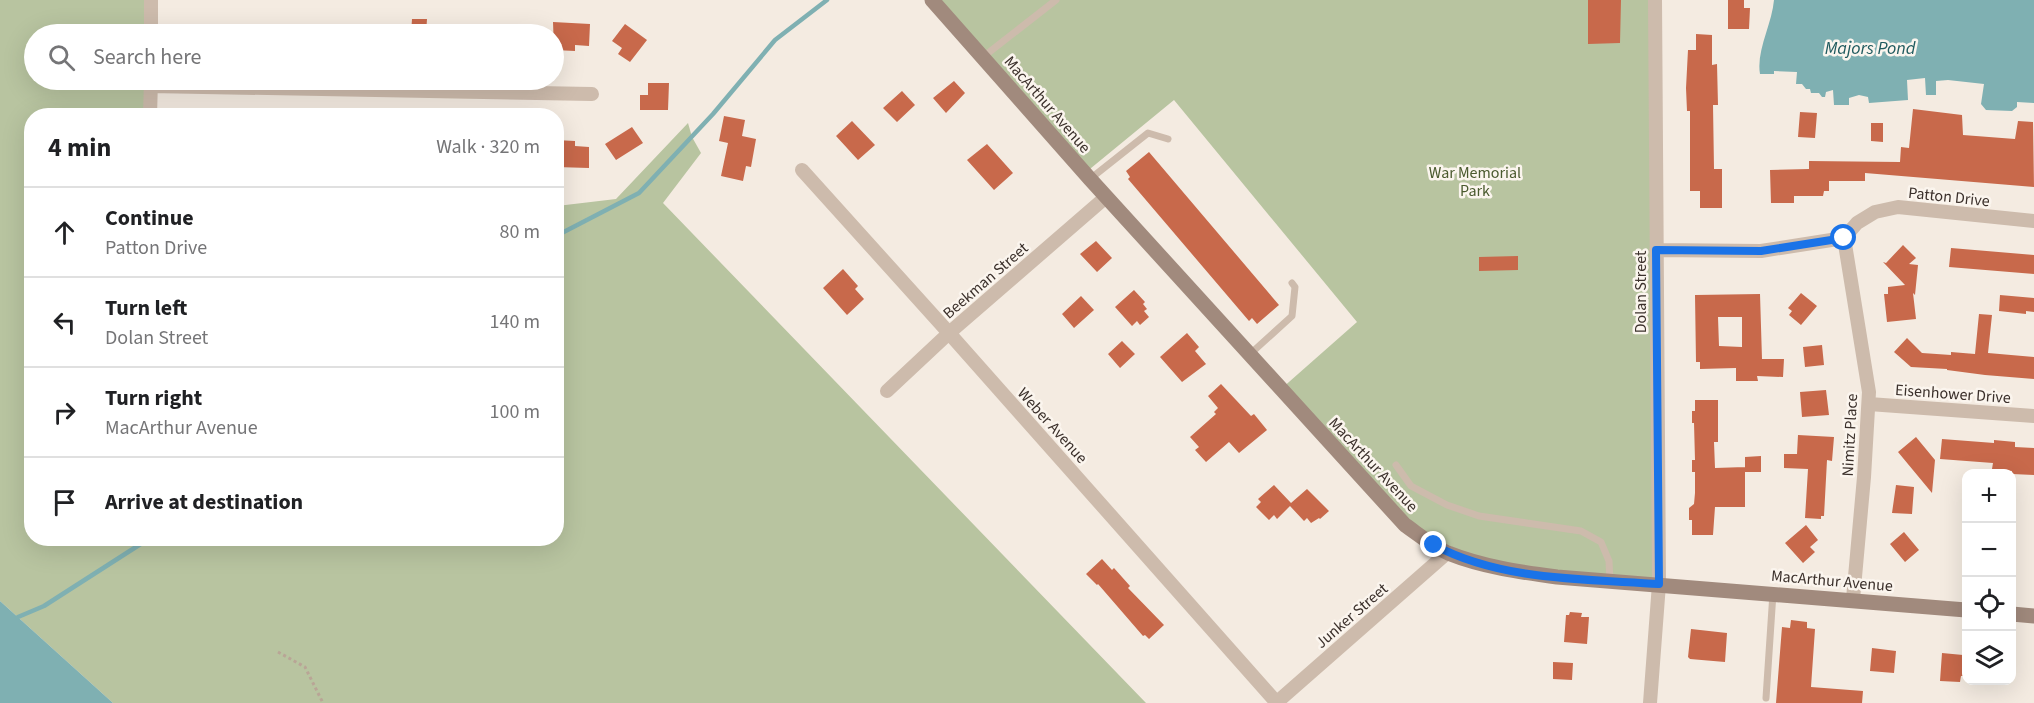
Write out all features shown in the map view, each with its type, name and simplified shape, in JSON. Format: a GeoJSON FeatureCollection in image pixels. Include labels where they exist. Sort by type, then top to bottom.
{"type":"FeatureCollection","features":[{"type":"Feature","properties":{"kind":"street"},"geometry":{"type":"LineString","coordinates":[[151,0],[151,24]]}},
{"type":"Feature","properties":{"kind":"street","name":"MacArthur Avenue"},"geometry":{"type":"LineString","coordinates":[[933,0],[1089,179],[1405,525],[1448,553],[1497,568],[1557,577],[1853,599],[1962,610]]}},
{"type":"Feature","properties":{"kind":"street","name":"Dolan Street"},"geometry":{"type":"LineString","coordinates":[[1650,703],[1659,584],[1655,0]]}},
{"type":"Feature","properties":{"kind":"street"},"geometry":{"type":"LineString","coordinates":[[150,108],[151,90]]}},
{"type":"Feature","properties":{"kind":"street"},"geometry":{"type":"LineString","coordinates":[[432,90],[592,94]]}},
{"type":"Feature","properties":{"kind":"street","name":"Weber Avenue"},"geometry":{"type":"LineString","coordinates":[[802,170],[1277,703]]}},
{"type":"Feature","properties":{"kind":"street","name":"Beekman Street"},"geometry":{"type":"LineString","coordinates":[[887,390],[1106,197]]}},
{"type":"Feature","properties":{"kind":"street","name":"Patton Drive"},"geometry":{"type":"LineString","coordinates":[[1844,238],[1857,223],[1875,212],[1898,207],[2034,221]]}},
{"type":"Feature","properties":{"kind":"street"},"geometry":{"type":"LineString","coordinates":[[1656,250],[1761,251],[1844,238]]}},
{"type":"Feature","properties":{"kind":"street","name":"Nimitz Place"},"geometry":{"type":"LineString","coordinates":[[1844,238],[1869,404],[1853,599]]}},
{"type":"Feature","properties":{"kind":"street","name":"Eisenhower Drive"},"geometry":{"type":"LineString","coordinates":[[1869,404],[2034,416]]}},
{"type":"Feature","properties":{"kind":"street","name":"Junker Street"},"geometry":{"type":"LineString","coordinates":[[1277,703],[1448,553]]}},
{"type":"Feature","properties":{"kind":"street"},"geometry":{"type":"LineString","coordinates":[[2016,614],[2034,616]]}},
{"type":"Feature","properties":{"kind":"lane"},"geometry":{"type":"LineString","coordinates":[[983,57],[1056,0]]}},
{"type":"Feature","properties":{"kind":"lane"},"geometry":{"type":"LineString","coordinates":[[1089,179],[1148,133],[1168,139]]}},
{"type":"Feature","properties":{"kind":"lane"},"geometry":{"type":"LineString","coordinates":[[1249,355],[1292,316],[1295,287],[1292,283]]}},
{"type":"Feature","properties":{"kind":"lane"},"geometry":{"type":"LineString","coordinates":[[1396,465],[1412,486],[1447,505],[1479,516],[1581,531],[1601,542],[1609,561],[1610,581]]}},
{"type":"Feature","properties":{"kind":"lane"},"geometry":{"type":"LineString","coordinates":[[1766,698],[1773,593]]}},
{"type":"Feature","properties":{"kind":"path"},"geometry":{"type":"LineString","coordinates":[[278,652],[305,667],[323,703]]}},
{"type":"Feature","properties":{"kind":"green space"},"geometry":{"type":"Polygon","coordinates":[[[0,0],[151,0],[151,24],[24,24],[24,90],[151,90],[151,108],[24,108],[24,546],[564,546],[564,205],[616,199],[688,123],[692,137],[701,153],[663,203],[1146,703],[113,703],[0,601],[0,0]]]}},
{"type":"Feature","properties":{"kind":"green space","name":"War Memorial Park"},"geometry":{"type":"Polygon","coordinates":[[[932,0],[1655,0],[1659,584],[1497,568],[1405,525],[1281,389],[1357,322],[1174,100],[1085,173],[932,0]]]}},
{"type":"Feature","properties":{"kind":"water","name":"Majors Pond"},"geometry":{"type":"Polygon","coordinates":[[[1774,0],[2034,0],[2034,103],[2017,102],[2017,107],[2012,111],[1986,110],[1981,104],[1984,84],[1936,81],[1936,95],[1926,95],[1925,78],[1907,80],[1908,100],[1869,103],[1868,97],[1859,95],[1849,98],[1849,105],[1834,105],[1833,90],[1826,92],[1825,97],[1819,93],[1811,93],[1810,89],[1806,89],[1802,84],[1796,84],[1797,72],[1774,71],[1774,74],[1760,74],[1760,56],[1774,0]]]}},
{"type":"Feature","properties":{"kind":"water"},"geometry":{"type":"Polygon","coordinates":[[[0,601],[113,703],[0,703],[0,601]]]}},
{"type":"Feature","properties":{"kind":"building"},"geometry":{"type":"Polygon","coordinates":[[[1588,0],[1621,0],[1620,43],[1588,44],[1588,0]]]}},
{"type":"Feature","properties":{"kind":"building"},"geometry":{"type":"Polygon","coordinates":[[[1728,0],[1744,0],[1744,8],[1750,8],[1749,29],[1728,29],[1728,0]]]}},
{"type":"Feature","properties":{"kind":"building"},"geometry":{"type":"Polygon","coordinates":[[[412,19],[427,19],[427,24],[412,24],[412,19]]]}},
{"type":"Feature","properties":{"kind":"building"},"geometry":{"type":"Polygon","coordinates":[[[553,22],[590,24],[589,46],[575,45],[575,51],[564,50],[564,24],[553,24],[553,22]]]}},
{"type":"Feature","properties":{"kind":"building"},"geometry":{"type":"Polygon","coordinates":[[[625,24],[647,40],[630,62],[618,54],[622,48],[612,41],[625,24]]]}},
{"type":"Feature","properties":{"kind":"building"},"geometry":{"type":"Polygon","coordinates":[[[1696,34],[1712,35],[1712,65],[1717,64],[1718,105],[1713,105],[1714,169],[1722,169],[1722,208],[1700,208],[1700,191],[1690,191],[1690,111],[1687,111],[1686,88],[1688,50],[1696,50],[1696,34]]]}},
{"type":"Feature","properties":{"kind":"building"},"geometry":{"type":"Polygon","coordinates":[[[954,81],[965,93],[946,113],[933,98],[954,81]]]}},
{"type":"Feature","properties":{"kind":"building"},"geometry":{"type":"Polygon","coordinates":[[[648,83],[669,83],[668,110],[640,110],[640,95],[648,95],[648,83]]]}},
{"type":"Feature","properties":{"kind":"building"},"geometry":{"type":"Polygon","coordinates":[[[902,91],[915,105],[897,122],[883,108],[902,91]]]}},
{"type":"Feature","properties":{"kind":"building"},"geometry":{"type":"Polygon","coordinates":[[[1913,109],[1962,115],[1963,135],[2015,139],[2018,121],[2033,122],[2034,187],[1865,173],[1865,181],[1829,181],[1829,191],[1824,191],[1823,196],[1794,196],[1794,203],[1771,203],[1770,170],[1809,169],[1809,161],[1900,162],[1901,147],[1909,148],[1913,109]]]}},
{"type":"Feature","properties":{"kind":"building"},"geometry":{"type":"Polygon","coordinates":[[[1800,112],[1817,113],[1815,138],[1798,137],[1800,112]]]}},
{"type":"Feature","properties":{"kind":"building"},"geometry":{"type":"Polygon","coordinates":[[[724,116],[745,120],[742,136],[756,139],[751,167],[746,166],[743,181],[721,176],[728,143],[719,141],[724,116]]]}},
{"type":"Feature","properties":{"kind":"building"},"geometry":{"type":"Polygon","coordinates":[[[852,121],[875,145],[858,160],[836,136],[852,121]]]}},
{"type":"Feature","properties":{"kind":"building"},"geometry":{"type":"Polygon","coordinates":[[[1871,123],[1883,123],[1883,142],[1871,141],[1871,123]]]}},
{"type":"Feature","properties":{"kind":"building"},"geometry":{"type":"Polygon","coordinates":[[[632,127],[643,143],[616,160],[605,144],[632,127]]]}},
{"type":"Feature","properties":{"kind":"building"},"geometry":{"type":"Polygon","coordinates":[[[564,140],[575,141],[575,146],[589,147],[589,168],[564,167],[564,140]]]}},
{"type":"Feature","properties":{"kind":"building"},"geometry":{"type":"Polygon","coordinates":[[[987,144],[1013,173],[994,190],[967,160],[987,144]]]}},
{"type":"Feature","properties":{"kind":"building"},"geometry":{"type":"Polygon","coordinates":[[[1149,152],[1279,305],[1257,324],[1252,318],[1249,321],[1128,179],[1130,177],[1126,171],[1149,152]]]}},
{"type":"Feature","properties":{"kind":"building"},"geometry":{"type":"Polygon","coordinates":[[[1096,241],[1112,258],[1097,272],[1080,254],[1096,241]]]}},
{"type":"Feature","properties":{"kind":"building"},"geometry":{"type":"Polygon","coordinates":[[[1903,245],[1916,258],[1909,264],[1918,265],[1915,295],[1913,293],[1916,319],[1887,322],[1884,294],[1888,294],[1888,287],[1905,285],[1883,262],[1886,263],[1903,245]]]}},
{"type":"Feature","properties":{"kind":"building"},"geometry":{"type":"Polygon","coordinates":[[[1951,248],[2034,255],[2034,274],[1949,267],[1951,248]]]}},
{"type":"Feature","properties":{"kind":"building"},"geometry":{"type":"Polygon","coordinates":[[[1518,256],[1518,270],[1479,271],[1479,257],[1518,256]]]}},
{"type":"Feature","properties":{"kind":"building"},"geometry":{"type":"Polygon","coordinates":[[[843,269],[858,286],[855,289],[864,299],[847,315],[823,288],[843,269]]]}},
{"type":"Feature","properties":{"kind":"building"},"geometry":{"type":"Polygon","coordinates":[[[1134,290],[1145,302],[1143,304],[1147,309],[1144,311],[1149,317],[1140,325],[1137,321],[1132,326],[1115,307],[1134,290]]]}},
{"type":"Feature","properties":{"kind":"building"},"geometry":{"type":"Polygon","coordinates":[[[1801,293],[1817,306],[1801,325],[1789,315],[1792,311],[1788,308],[1801,293]]]}},
{"type":"Feature","properties":{"kind":"building"},"geometry":{"type":"Polygon","coordinates":[[[1760,294],[1762,359],[1784,359],[1783,377],[1757,376],[1758,381],[1736,381],[1736,368],[1700,369],[1700,362],[1696,362],[1695,295],[1760,294]],[[1718,317],[1719,346],[1742,347],[1742,317],[1718,317]]]}},
{"type":"Feature","properties":{"kind":"building"},"geometry":{"type":"Polygon","coordinates":[[[2000,295],[2034,298],[2034,312],[2026,311],[2026,314],[1999,311],[2000,295]]]}},
{"type":"Feature","properties":{"kind":"building"},"geometry":{"type":"Polygon","coordinates":[[[1081,296],[1094,310],[1074,328],[1062,314],[1081,296]]]}},
{"type":"Feature","properties":{"kind":"building"},"geometry":{"type":"Polygon","coordinates":[[[1979,314],[1992,315],[1988,353],[2034,357],[2034,379],[1911,367],[1894,352],[1907,338],[1922,353],[1975,354],[1979,314]]]}},
{"type":"Feature","properties":{"kind":"building"},"geometry":{"type":"Polygon","coordinates":[[[1187,333],[1199,347],[1195,351],[1206,364],[1182,382],[1160,357],[1187,333]]]}},
{"type":"Feature","properties":{"kind":"building"},"geometry":{"type":"Polygon","coordinates":[[[1122,341],[1135,354],[1120,368],[1108,354],[1122,341]]]}},
{"type":"Feature","properties":{"kind":"building"},"geometry":{"type":"Polygon","coordinates":[[[1822,345],[1824,365],[1805,367],[1803,347],[1822,345]]]}},
{"type":"Feature","properties":{"kind":"building"},"geometry":{"type":"Polygon","coordinates":[[[1221,384],[1251,416],[1254,414],[1267,430],[1239,453],[1229,442],[1206,462],[1195,450],[1199,447],[1190,437],[1216,414],[1214,412],[1218,408],[1208,396],[1221,384]]]}},
{"type":"Feature","properties":{"kind":"building"},"geometry":{"type":"Polygon","coordinates":[[[1826,390],[1829,415],[1802,417],[1800,392],[1826,390]]]}},
{"type":"Feature","properties":{"kind":"building"},"geometry":{"type":"Polygon","coordinates":[[[1695,400],[1718,400],[1718,442],[1714,442],[1715,468],[1745,467],[1745,507],[1715,507],[1713,535],[1692,535],[1692,520],[1689,520],[1689,508],[1694,504],[1695,493],[1695,472],[1692,472],[1692,460],[1695,460],[1692,411],[1695,411],[1695,400]]]}},
{"type":"Feature","properties":{"kind":"building"},"geometry":{"type":"Polygon","coordinates":[[[1798,435],[1834,437],[1832,461],[1827,460],[1824,516],[1821,516],[1821,519],[1805,518],[1808,469],[1784,468],[1784,454],[1797,454],[1798,435]]]}},
{"type":"Feature","properties":{"kind":"building"},"geometry":{"type":"Polygon","coordinates":[[[1916,437],[1935,460],[1932,493],[1898,452],[1916,437]]]}},
{"type":"Feature","properties":{"kind":"building"},"geometry":{"type":"Polygon","coordinates":[[[1942,439],[1994,443],[1994,440],[2015,442],[2015,447],[2034,448],[2034,475],[2016,474],[2016,469],[1992,469],[1993,463],[1940,459],[1942,439]]]}},
{"type":"Feature","properties":{"kind":"building"},"geometry":{"type":"Polygon","coordinates":[[[1761,456],[1761,472],[1745,472],[1745,457],[1761,456]]]}},
{"type":"Feature","properties":{"kind":"building"},"geometry":{"type":"Polygon","coordinates":[[[1274,485],[1291,503],[1307,489],[1329,511],[1311,523],[1307,518],[1304,521],[1290,506],[1277,519],[1274,515],[1269,520],[1256,507],[1261,502],[1258,499],[1274,485]]]}},
{"type":"Feature","properties":{"kind":"building"},"geometry":{"type":"Polygon","coordinates":[[[1896,485],[1914,487],[1912,514],[1892,513],[1896,485]]]}},
{"type":"Feature","properties":{"kind":"building"},"geometry":{"type":"Polygon","coordinates":[[[1806,525],[1818,540],[1810,547],[1815,552],[1803,563],[1785,543],[1806,525]]]}},
{"type":"Feature","properties":{"kind":"building"},"geometry":{"type":"Polygon","coordinates":[[[1904,532],[1919,550],[1905,562],[1890,544],[1904,532]]]}},
{"type":"Feature","properties":{"kind":"building"},"geometry":{"type":"Polygon","coordinates":[[[1102,559],[1112,570],[1114,568],[1130,586],[1128,588],[1164,625],[1149,639],[1143,636],[1098,584],[1086,574],[1102,559]]]}},
{"type":"Feature","properties":{"kind":"building"},"geometry":{"type":"Polygon","coordinates":[[[1570,612],[1582,613],[1581,617],[1589,617],[1587,644],[1564,642],[1566,615],[1570,612]]]}},
{"type":"Feature","properties":{"kind":"building"},"geometry":{"type":"Polygon","coordinates":[[[1791,620],[1807,622],[1807,628],[1815,629],[1811,687],[1863,691],[1862,703],[1776,703],[1782,627],[1790,628],[1791,620]]]}},
{"type":"Feature","properties":{"kind":"building"},"geometry":{"type":"Polygon","coordinates":[[[1691,629],[1727,633],[1725,662],[1690,659],[1688,657],[1691,629]]]}},
{"type":"Feature","properties":{"kind":"building"},"geometry":{"type":"Polygon","coordinates":[[[1872,648],[1896,651],[1894,673],[1870,671],[1872,648]]]}},
{"type":"Feature","properties":{"kind":"building"},"geometry":{"type":"Polygon","coordinates":[[[1942,653],[1962,655],[1960,682],[1940,681],[1942,653]]]}},
{"type":"Feature","properties":{"kind":"building"},"geometry":{"type":"Polygon","coordinates":[[[1553,662],[1573,663],[1572,680],[1553,679],[1553,662]]]}},
{"type":"Feature","properties":{"kind":"waterway"},"geometry":{"type":"LineString","coordinates":[[564,232],[639,193],[713,114],[775,40],[827,0]]}},
{"type":"Feature","properties":{"kind":"waterway"},"geometry":{"type":"LineString","coordinates":[[18,617],[44,606],[138,546]]}},
{"type":"Feature","properties":{"kind":"route"},"geometry":{"type":"LineString","coordinates":[[1434,545],[1448,553],[1497,568],[1557,577],[1659,584],[1656,250],[1761,251],[1844,238]]}}]}
